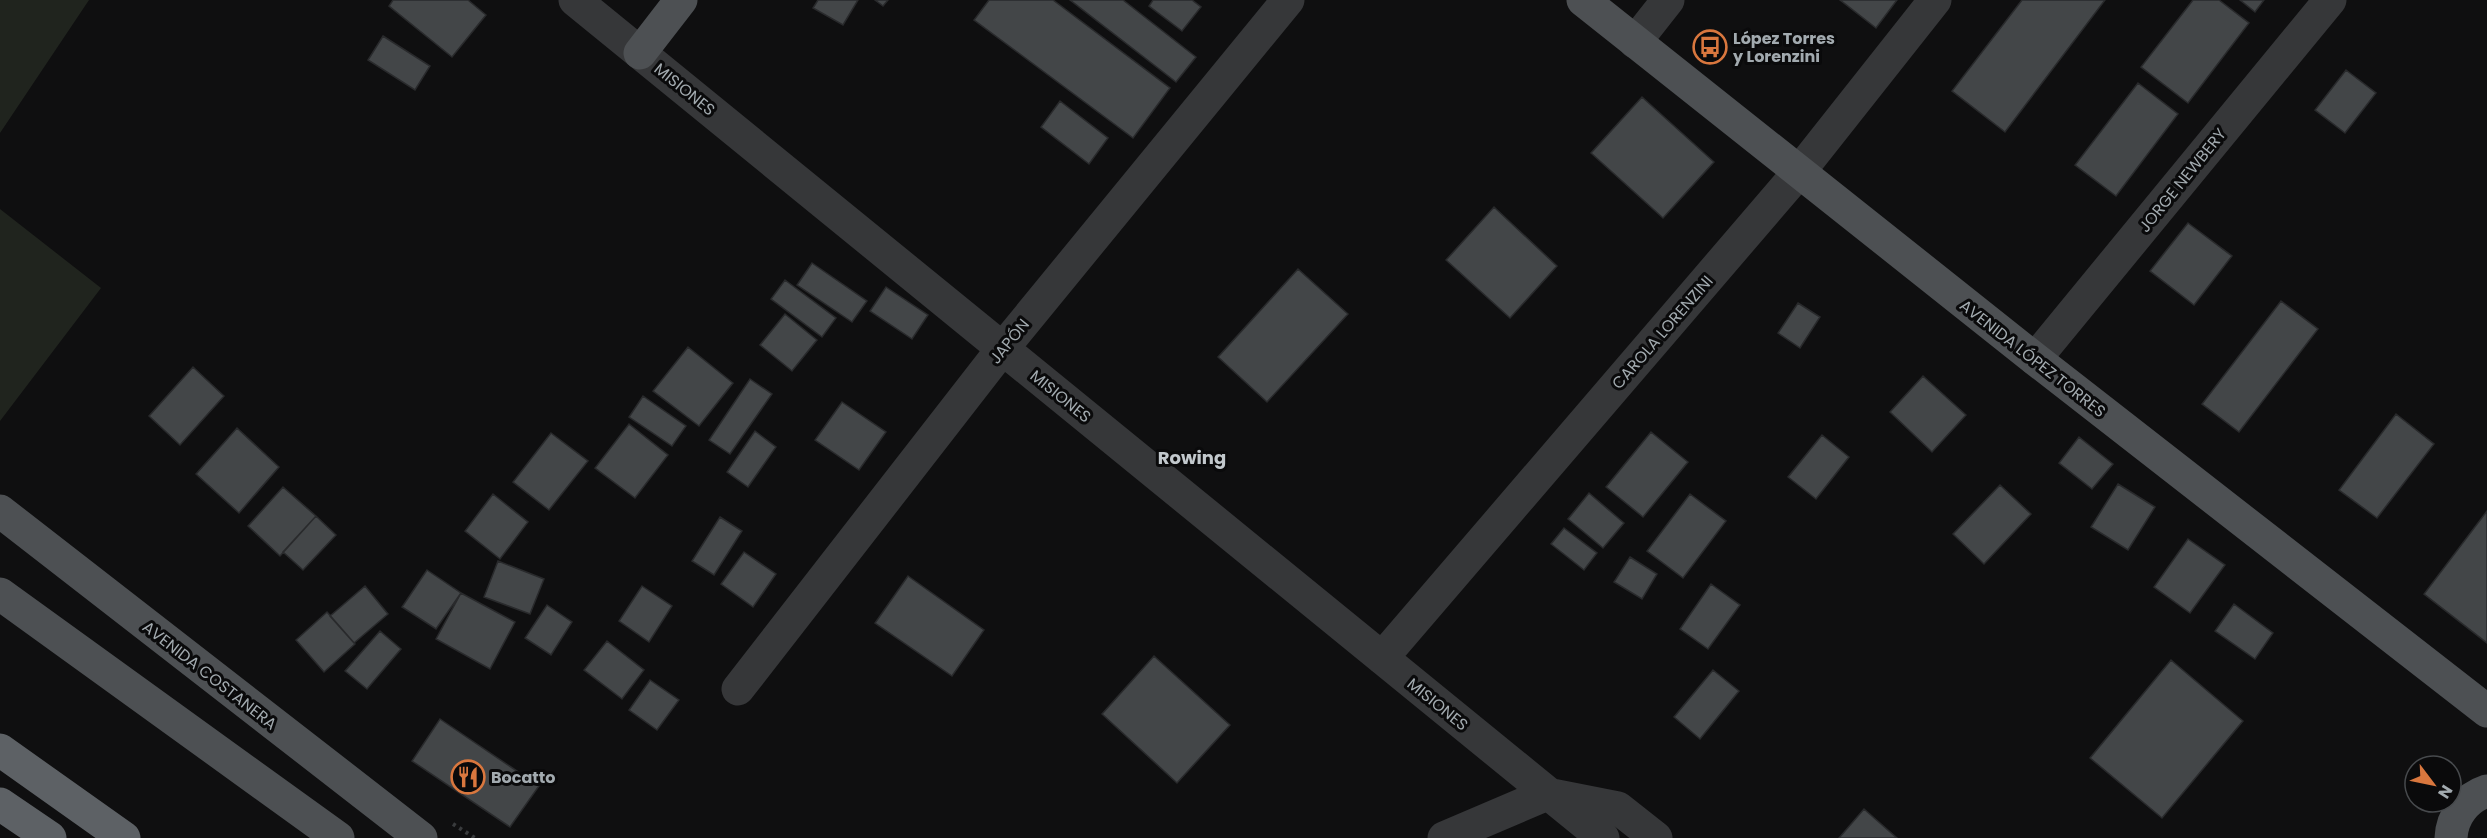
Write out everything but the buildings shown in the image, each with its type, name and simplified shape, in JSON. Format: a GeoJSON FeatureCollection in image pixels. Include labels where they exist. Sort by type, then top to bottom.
{"type":"FeatureCollection","features":[{"type":"Feature","properties":{"kind":"highway"},"geometry":{"type":"LineString","coordinates":[[0,750],[124,838]]}},
{"type":"Feature","properties":{"kind":"highway"},"geometry":{"type":"LineString","coordinates":[[0,804],[50,838]]}},
{"type":"Feature","properties":{"kind":"main road"},"geometry":{"type":"LineString","coordinates":[[640,52],[681,0]]}},
{"type":"Feature","properties":{"kind":"main road","name":"AVENIDA LÓPEZ TORRES"},"geometry":{"type":"LineString","coordinates":[[1583,0],[2035,359],[2487,711]]}},
{"type":"Feature","properties":{"kind":"main road","name":"AVENIDA COSTANERA"},"geometry":{"type":"LineString","coordinates":[[0,511],[421,838]]}},
{"type":"Feature","properties":{"kind":"main road"},"geometry":{"type":"LineString","coordinates":[[0,594],[338,838]]}},
{"type":"Feature","properties":{"kind":"main road"},"geometry":{"type":"LineString","coordinates":[[2449,836],[2462,808],[2486,790]]}},
{"type":"Feature","properties":{"kind":"street","name":"MISIONES"},"geometry":{"type":"LineString","coordinates":[[574,0],[1603,838]]}},
{"type":"Feature","properties":{"kind":"street","name":"JAPÓN"},"geometry":{"type":"LineString","coordinates":[[738,689],[1003,348],[1288,0]]}},
{"type":"Feature","properties":{"kind":"street"},"geometry":{"type":"LineString","coordinates":[[1635,42],[1668,0]]}},
{"type":"Feature","properties":{"kind":"street","name":"CAROLA LORENZINI"},"geometry":{"type":"LineString","coordinates":[[1382,658],[1799,172],[1935,0]]}},
{"type":"Feature","properties":{"kind":"street","name":"JORGE NEWBERY"},"geometry":{"type":"LineString","coordinates":[[2035,359],[2330,0]]}},
{"type":"Feature","properties":{"kind":"street","name":"MISIONES"},"geometry":{"type":"LineString","coordinates":[[1547,794],[1618,808],[1656,838]]}},
{"type":"Feature","properties":{"kind":"street"},"geometry":{"type":"LineString","coordinates":[[1444,838],[1547,794]]}},
{"type":"Feature","properties":{"kind":"shaded area"},"geometry":{"type":"Polygon","coordinates":[[[0,0],[89,0],[0,133],[0,0]]]}},
{"type":"Feature","properties":{"kind":"shaded area"},"geometry":{"type":"Polygon","coordinates":[[[0,209],[101,288],[0,421],[0,209]]]}},
{"type":"Feature","properties":{"kind":"place","name":"López Torres y Lorenzini"},"geometry":{"type":"Point","coordinates":[1710,47]}},
{"type":"Feature","properties":{"kind":"place","name":"Bocatto"},"geometry":{"type":"Point","coordinates":[468,777]}},
{"type":"Feature","properties":{"kind":"district","name":"Rowing"},"geometry":{"type":"Point","coordinates":[1192,458]}}]}
